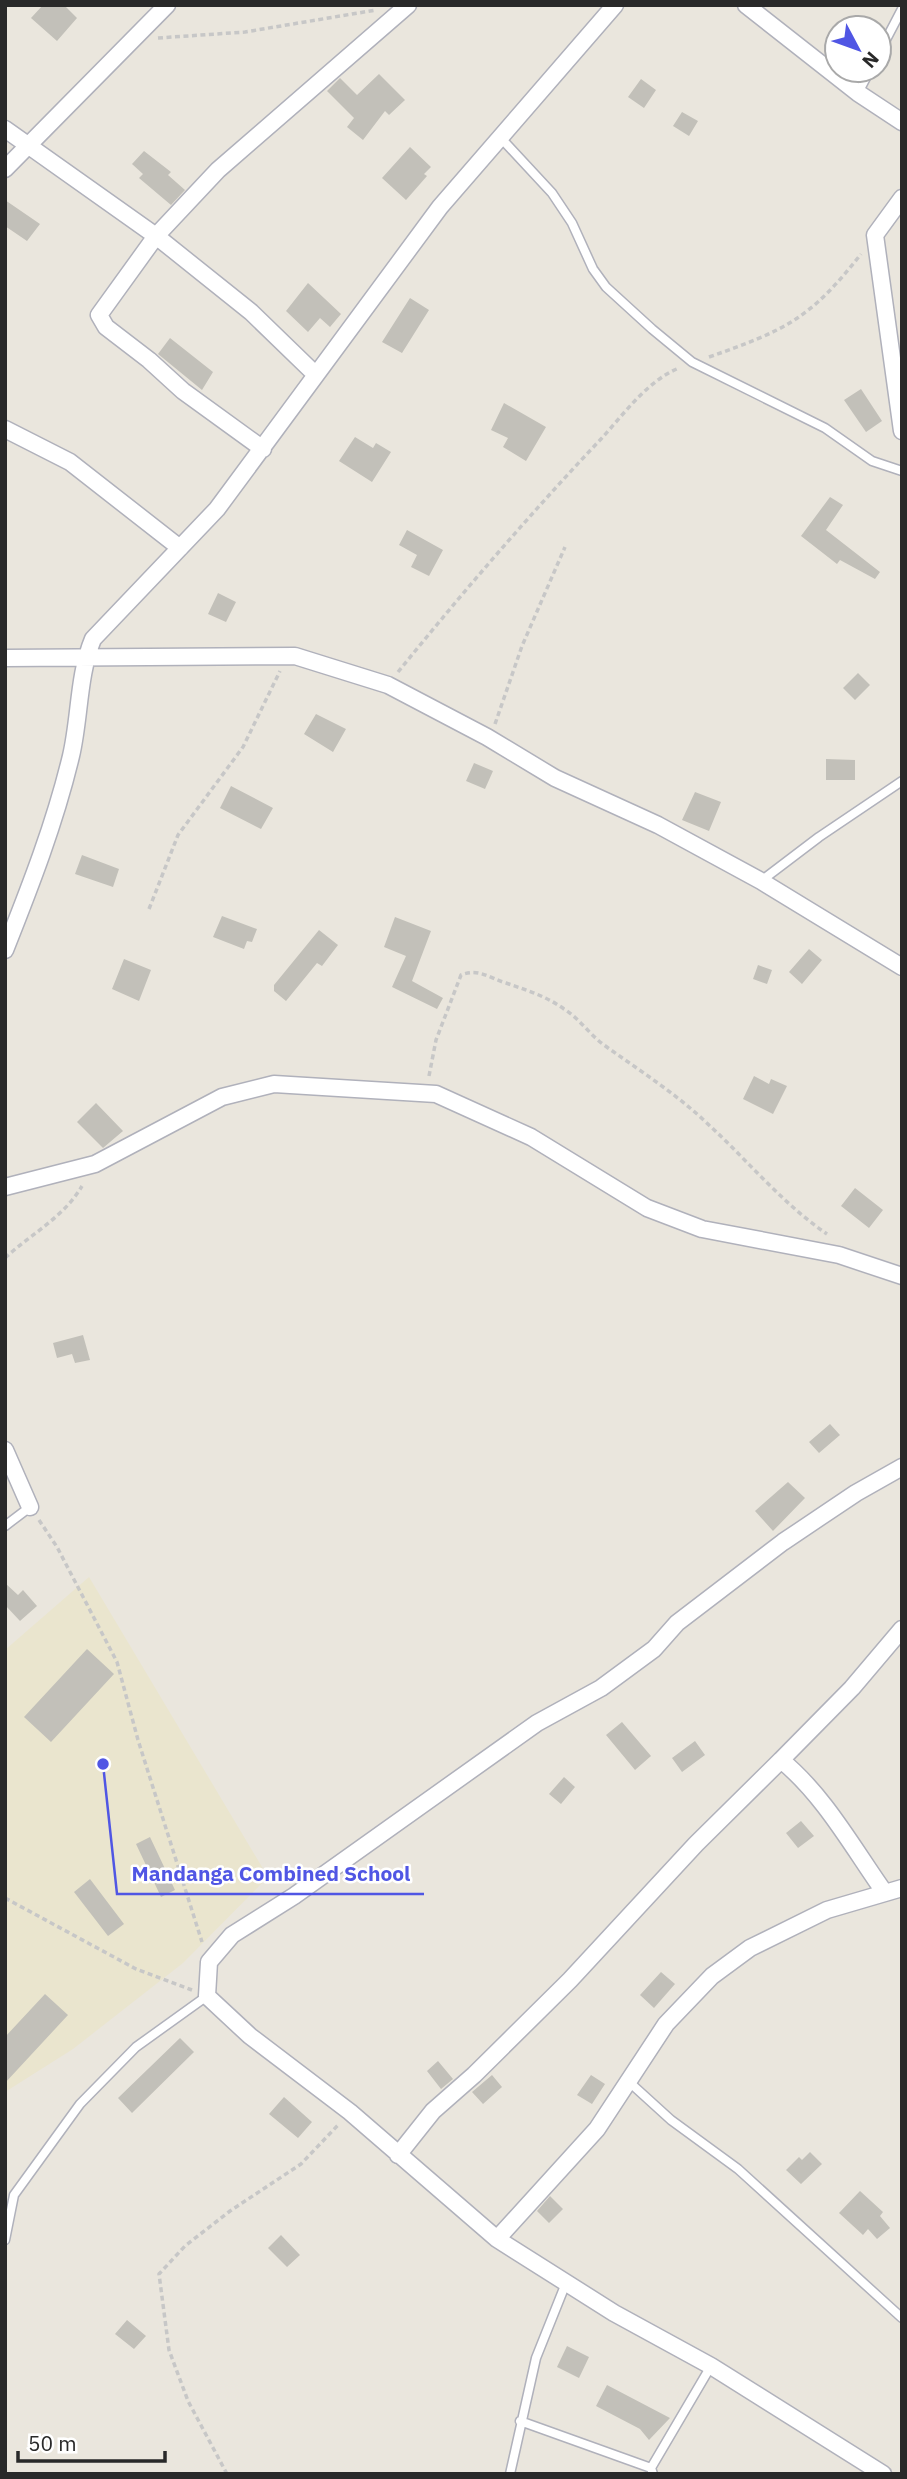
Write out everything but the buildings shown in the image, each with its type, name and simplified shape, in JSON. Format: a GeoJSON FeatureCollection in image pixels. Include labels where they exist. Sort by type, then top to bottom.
{"type":"FeatureCollection","features":[{"type":"Feature","properties":{"kind":"street"},"geometry":{"type":"LineString","coordinates":[[5,169],[137,39],[167,5]]}},
{"type":"Feature","properties":{"kind":"street"},"geometry":{"type":"LineString","coordinates":[[263,449],[183,391],[100,319],[102,309],[156,236],[218,170],[408,5]]}},
{"type":"Feature","properties":{"kind":"street"},"geometry":{"type":"LineString","coordinates":[[5,950],[43,853],[71,758],[86,656],[93,639],[217,509],[440,207],[615,5]]}},
{"type":"Feature","properties":{"kind":"street"},"geometry":{"type":"LineString","coordinates":[[746,5],[858,93],[902,122]]}},
{"type":"Feature","properties":{"kind":"street"},"geometry":{"type":"LineString","coordinates":[[5,129],[156,236],[251,312],[315,374]]}},
{"type":"Feature","properties":{"kind":"street"},"geometry":{"type":"LineString","coordinates":[[902,198],[875,235],[902,431]]}},
{"type":"Feature","properties":{"kind":"street"},"geometry":{"type":"LineString","coordinates":[[5,429],[70,462],[180,548]]}},
{"type":"Feature","properties":{"kind":"street"},"geometry":{"type":"LineString","coordinates":[[5,658],[295,656],[388,685],[487,737],[555,778],[658,825],[761,881],[902,967]]}},
{"type":"Feature","properties":{"kind":"street"},"geometry":{"type":"LineString","coordinates":[[5,1187],[95,1164],[222,1097],[274,1084],[436,1094],[531,1137],[647,1208],[702,1229],[839,1255],[902,1276]]}},
{"type":"Feature","properties":{"kind":"street"},"geometry":{"type":"LineString","coordinates":[[5,1450],[30,1507]]}},
{"type":"Feature","properties":{"kind":"street"},"geometry":{"type":"LineString","coordinates":[[883,2474],[711,2366],[566,2283],[497,2239],[350,2112],[250,2036],[207,1996],[209,1962],[232,1935],[294,1896],[537,1723],[601,1688],[654,1649],[677,1623],[783,1542],[856,1493],[902,1467]]}},
{"type":"Feature","properties":{"kind":"street"},"geometry":{"type":"LineString","coordinates":[[398,2155],[433,2111],[474,2076],[570,1980],[696,1844],[852,1688],[902,1629]]}},
{"type":"Feature","properties":{"kind":"street"},"geometry":{"type":"LineString","coordinates":[[780,1760],[799,1775],[815,1795],[885,1893]]}},
{"type":"Feature","properties":{"kind":"street"},"geometry":{"type":"LineString","coordinates":[[497,2239],[597,2129],[666,2024],[712,1976],[750,1948],[827,1910],[902,1888]]}},
{"type":"Feature","properties":{"kind":"lane"},"geometry":{"type":"LineString","coordinates":[[893,26],[902,9]]}},
{"type":"Feature","properties":{"kind":"lane"},"geometry":{"type":"LineString","coordinates":[[858,93],[863,84]]}},
{"type":"Feature","properties":{"kind":"lane"},"geometry":{"type":"LineString","coordinates":[[499,136],[552,193],[572,223],[593,269],[607,287],[692,362],[825,428],[872,461],[902,471]]}},
{"type":"Feature","properties":{"kind":"lane"},"geometry":{"type":"LineString","coordinates":[[761,881],[819,837],[902,781]]}},
{"type":"Feature","properties":{"kind":"lane"},"geometry":{"type":"LineString","coordinates":[[5,1525],[30,1507]]}},
{"type":"Feature","properties":{"kind":"lane"},"geometry":{"type":"LineString","coordinates":[[5,2240],[14,2195],[80,2104],[136,2047],[207,1996]]}},
{"type":"Feature","properties":{"kind":"lane"},"geometry":{"type":"LineString","coordinates":[[627,2080],[671,2120],[747,2176],[902,2318]]}},
{"type":"Feature","properties":{"kind":"lane"},"geometry":{"type":"LineString","coordinates":[[510,2474],[536,2358],[566,2283]]}},
{"type":"Feature","properties":{"kind":"lane"},"geometry":{"type":"LineString","coordinates":[[520,2421],[652,2471],[711,2366]]}},
{"type":"Feature","properties":{"kind":"path"},"geometry":{"type":"LineString","coordinates":[[137,39],[245,32],[378,9]]}},
{"type":"Feature","properties":{"kind":"path"},"geometry":{"type":"LineString","coordinates":[[388,685],[475,577],[648,389],[670,372],[755,341],[799,320],[829,295],[875,235]]}},
{"type":"Feature","properties":{"kind":"path"},"geometry":{"type":"LineString","coordinates":[[487,737],[498,719],[518,657],[565,547]]}},
{"type":"Feature","properties":{"kind":"path"},"geometry":{"type":"LineString","coordinates":[[149,909],[178,835],[256,726],[285,656]]}},
{"type":"Feature","properties":{"kind":"path"},"geometry":{"type":"LineString","coordinates":[[429,1094],[430,1065],[436,1040],[461,975],[471,971],[483,973],[522,986],[565,1009],[601,1043],[657,1080],[709,1125],[790,1206],[837,1241]]}},
{"type":"Feature","properties":{"kind":"path"},"geometry":{"type":"LineString","coordinates":[[5,1258],[76,1197],[95,1164]]}},
{"type":"Feature","properties":{"kind":"path"},"geometry":{"type":"LineString","coordinates":[[30,1507],[57,1547],[117,1662],[138,1740],[209,1962]]}},
{"type":"Feature","properties":{"kind":"path"},"geometry":{"type":"LineString","coordinates":[[5,1898],[136,1969],[207,1996]]}},
{"type":"Feature","properties":{"kind":"path"},"geometry":{"type":"LineString","coordinates":[[227,2474],[188,2402],[169,2350],[159,2274],[185,2246],[230,2211],[301,2164],[350,2112]]}},
{"type":"Feature","properties":{"kind":"shaded area"},"geometry":{"type":"Polygon","coordinates":[[[89,1577],[268,1877],[183,1963],[73,2049],[5,2092],[5,1650],[89,1577]]]}},
{"type":"Feature","properties":{"kind":"place","name":"Mandanga Combined School"},"geometry":{"type":"Point","coordinates":[103,1764]}}]}
